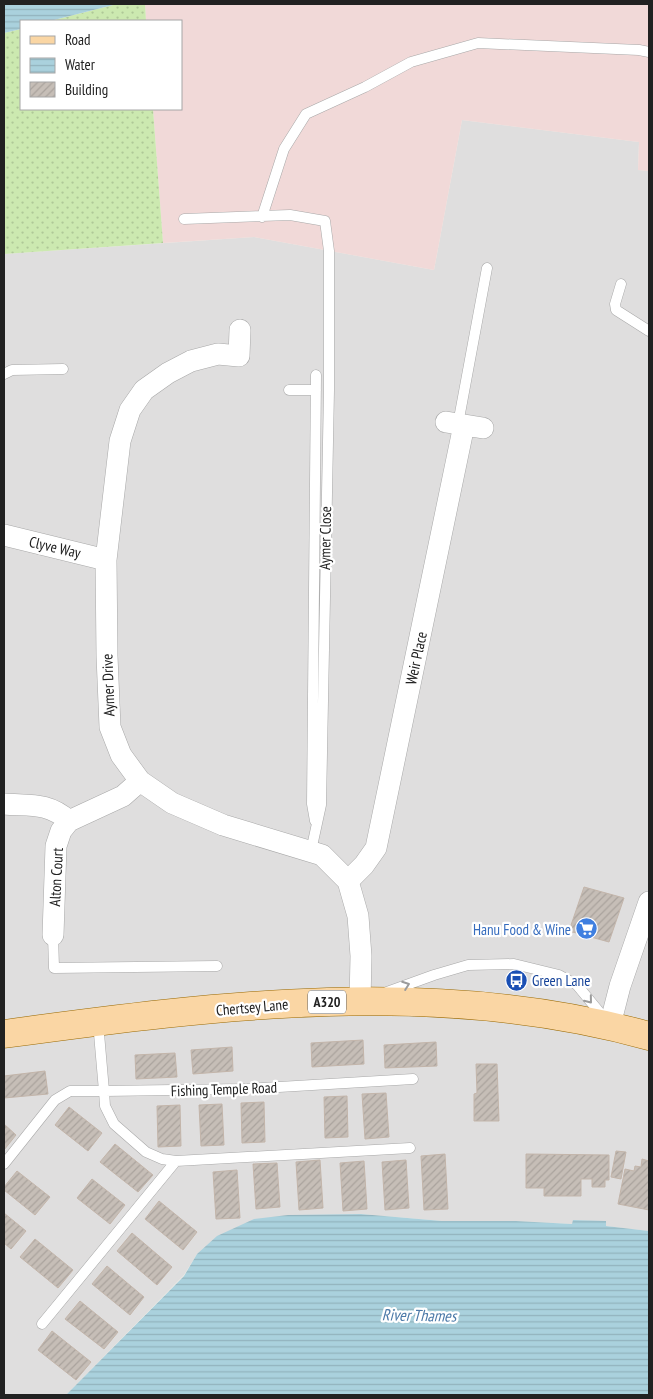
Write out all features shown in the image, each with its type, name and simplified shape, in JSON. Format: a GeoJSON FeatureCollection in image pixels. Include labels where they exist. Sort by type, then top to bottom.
{"type":"FeatureCollection","features":[{"type":"Feature","properties":{"kind":"main road","name":"Chertsey Lane"},"geometry":{"type":"LineString","coordinates":[[4,1034],[98,1021],[304,1002],[409,1001],[450,1003],[543,1013],[610,1025],[649,1036]]}},
{"type":"Feature","properties":{"kind":"street","name":"Aymer Drive"},"geometry":{"type":"LineString","coordinates":[[240,330],[239,356],[218,354],[191,361],[168,373],[144,390],[130,410],[120,441],[106,560],[110,727],[120,755],[140,781],[172,802],[223,825],[322,855],[348,880]]}},
{"type":"Feature","properties":{"kind":"street","name":"Weir Place"},"geometry":{"type":"LineString","coordinates":[[348,880],[364,865],[376,848],[463,425]]}},
{"type":"Feature","properties":{"kind":"street","name":"Clyve Way"},"geometry":{"type":"LineString","coordinates":[[4,535],[106,560]]}},
{"type":"Feature","properties":{"kind":"street"},"geometry":{"type":"LineString","coordinates":[[4,804],[45,807],[58,811],[69,821],[123,796],[140,781]]}},
{"type":"Feature","properties":{"kind":"street","name":"Alton Court"},"geometry":{"type":"LineString","coordinates":[[54,935],[56,846],[61,831],[69,821]]}},
{"type":"Feature","properties":{"kind":"street"},"geometry":{"type":"LineString","coordinates":[[348,880],[358,916],[361,956],[360,1002]]}},
{"type":"Feature","properties":{"kind":"street"},"geometry":{"type":"LineString","coordinates":[[610,1025],[620,986],[649,902]]}},
{"type":"Feature","properties":{"kind":"lane"},"geometry":{"type":"LineString","coordinates":[[184,218],[262,217],[284,149],[306,114],[365,87],[411,62],[478,43],[649,52]]}},
{"type":"Feature","properties":{"kind":"lane","name":"Aymer Close"},"geometry":{"type":"LineString","coordinates":[[262,217],[290,215],[325,221],[329,251],[329,390],[321,805],[311,851]]}},
{"type":"Feature","properties":{"kind":"lane"},"geometry":{"type":"LineString","coordinates":[[463,425],[487,268]]}},
{"type":"Feature","properties":{"kind":"lane"},"geometry":{"type":"LineString","coordinates":[[621,284],[615,304],[616,310],[649,331]]}},
{"type":"Feature","properties":{"kind":"lane"},"geometry":{"type":"LineString","coordinates":[[4,374],[12,370],[63,369]]}},
{"type":"Feature","properties":{"kind":"lane","name":"Aymer Close"},"geometry":{"type":"LineString","coordinates":[[316,375],[312,804],[316,824]]}},
{"type":"Feature","properties":{"kind":"lane"},"geometry":{"type":"LineString","coordinates":[[290,390],[316,390]]}},
{"type":"Feature","properties":{"kind":"lane"},"geometry":{"type":"LineString","coordinates":[[54,935],[54,968],[217,966]]}},
{"type":"Feature","properties":{"kind":"lane"},"geometry":{"type":"LineString","coordinates":[[360,1002],[434,975],[468,965],[514,964],[559,975],[578,985],[610,1025]]}},
{"type":"Feature","properties":{"kind":"lane"},"geometry":{"type":"LineString","coordinates":[[98,1021],[105,1106],[114,1124],[146,1152],[162,1159],[176,1161],[410,1148]]}},
{"type":"Feature","properties":{"kind":"lane","name":"Fishing Temple Road"},"geometry":{"type":"LineString","coordinates":[[4,1164],[55,1100],[70,1091],[244,1089],[413,1079]]}},
{"type":"Feature","properties":{"kind":"lane"},"geometry":{"type":"LineString","coordinates":[[42,1324],[176,1161]]}},
{"type":"Feature","properties":{"kind":"shaded area"},"geometry":{"type":"Polygon","coordinates":[[[145,4],[649,4],[649,171],[638,170],[639,142],[462,120],[434,270],[254,237],[163,243],[153,110],[182,110],[182,20],[146,20],[145,4]]]}},
{"type":"Feature","properties":{"kind":"shaded area"},"geometry":{"type":"Polygon","coordinates":[[[462,120],[639,142],[638,170],[649,171],[649,1231],[605,1226],[606,1222],[573,1220],[573,1224],[516,1221],[442,1221],[361,1214],[197,1254],[184,1275],[66,1395],[4,1395],[4,254],[254,237],[434,270],[462,120]]]}},
{"type":"Feature","properties":{"kind":"green space"},"geometry":{"type":"Polygon","coordinates":[[[117,4],[145,4],[146,20],[54,20],[117,4]]]}},
{"type":"Feature","properties":{"kind":"green space"},"geometry":{"type":"Polygon","coordinates":[[[20,29],[20,110],[153,110],[163,243],[4,254],[4,33],[20,29]]]}},
{"type":"Feature","properties":{"kind":"water"},"geometry":{"type":"Polygon","coordinates":[[[4,4],[117,4],[54,20],[20,20],[20,29],[4,33],[4,4]]]}},
{"type":"Feature","properties":{"kind":"water","name":"River Thames"},"geometry":{"type":"Polygon","coordinates":[[[361,1214],[442,1221],[516,1221],[572,1224],[573,1220],[606,1221],[606,1226],[649,1231],[649,1395],[66,1395],[184,1276],[197,1254],[217,1236],[254,1219],[288,1215],[361,1214]]]}},
{"type":"Feature","properties":{"kind":"building"},"geometry":{"type":"Polygon","coordinates":[[[584,887],[624,898],[609,942],[569,931],[584,887]]]}},
{"type":"Feature","properties":{"kind":"building"},"geometry":{"type":"Polygon","coordinates":[[[363,1040],[364,1064],[312,1067],[311,1043],[363,1040]]]}},
{"type":"Feature","properties":{"kind":"building"},"geometry":{"type":"Polygon","coordinates":[[[436,1042],[437,1066],[385,1068],[384,1045],[436,1042]]]}},
{"type":"Feature","properties":{"kind":"building"},"geometry":{"type":"Polygon","coordinates":[[[232,1047],[233,1071],[193,1074],[191,1050],[232,1047]]]}},
{"type":"Feature","properties":{"kind":"building"},"geometry":{"type":"Polygon","coordinates":[[[175,1053],[177,1077],[136,1079],[135,1055],[175,1053]]]}},
{"type":"Feature","properties":{"kind":"building"},"geometry":{"type":"Polygon","coordinates":[[[476,1064],[497,1064],[499,1121],[474,1121],[474,1094],[477,1093],[476,1064]]]}},
{"type":"Feature","properties":{"kind":"building"},"geometry":{"type":"Polygon","coordinates":[[[45,1071],[48,1094],[4,1098],[4,1076],[45,1071]]]}},
{"type":"Feature","properties":{"kind":"building"},"geometry":{"type":"Polygon","coordinates":[[[386,1093],[389,1137],[365,1139],[362,1094],[386,1093]]]}},
{"type":"Feature","properties":{"kind":"building"},"geometry":{"type":"Polygon","coordinates":[[[347,1096],[348,1137],[325,1138],[324,1097],[347,1096]]]}},
{"type":"Feature","properties":{"kind":"building"},"geometry":{"type":"Polygon","coordinates":[[[264,1102],[265,1142],[242,1143],[241,1103],[264,1102]]]}},
{"type":"Feature","properties":{"kind":"building"},"geometry":{"type":"Polygon","coordinates":[[[222,1104],[224,1145],[201,1146],[199,1105],[222,1104]]]}},
{"type":"Feature","properties":{"kind":"building"},"geometry":{"type":"Polygon","coordinates":[[[180,1105],[181,1146],[158,1147],[157,1106],[180,1105]]]}},
{"type":"Feature","properties":{"kind":"building"},"geometry":{"type":"Polygon","coordinates":[[[69,1107],[102,1133],[88,1151],[55,1125],[69,1107]]]}},
{"type":"Feature","properties":{"kind":"building"},"geometry":{"type":"Polygon","coordinates":[[[4,1124],[16,1135],[4,1150],[4,1124]]]}},
{"type":"Feature","properties":{"kind":"building"},"geometry":{"type":"Polygon","coordinates":[[[115,1144],[153,1175],[138,1192],[100,1162],[115,1144]]]}},
{"type":"Feature","properties":{"kind":"building"},"geometry":{"type":"Polygon","coordinates":[[[616,1151],[626,1152],[621,1179],[611,1177],[616,1151]]]}},
{"type":"Feature","properties":{"kind":"building"},"geometry":{"type":"Polygon","coordinates":[[[445,1154],[448,1209],[424,1210],[421,1156],[445,1154]]]}},
{"type":"Feature","properties":{"kind":"building"},"geometry":{"type":"Polygon","coordinates":[[[526,1154],[609,1155],[609,1180],[605,1180],[605,1187],[592,1187],[592,1179],[581,1179],[581,1196],[544,1196],[544,1188],[526,1188],[526,1154]]]}},
{"type":"Feature","properties":{"kind":"building"},"geometry":{"type":"Polygon","coordinates":[[[642,1159],[649,1161],[649,1210],[618,1204],[625,1169],[634,1171],[635,1166],[641,1167],[642,1159]]]}},
{"type":"Feature","properties":{"kind":"building"},"geometry":{"type":"Polygon","coordinates":[[[320,1160],[323,1208],[299,1210],[296,1162],[320,1160]]]}},
{"type":"Feature","properties":{"kind":"building"},"geometry":{"type":"Polygon","coordinates":[[[406,1160],[409,1208],[385,1210],[382,1162],[406,1160]]]}},
{"type":"Feature","properties":{"kind":"building"},"geometry":{"type":"Polygon","coordinates":[[[364,1161],[367,1209],[343,1211],[340,1163],[364,1161]]]}},
{"type":"Feature","properties":{"kind":"building"},"geometry":{"type":"Polygon","coordinates":[[[277,1163],[280,1207],[256,1209],[253,1164],[277,1163]]]}},
{"type":"Feature","properties":{"kind":"building"},"geometry":{"type":"Polygon","coordinates":[[[237,1170],[240,1218],[216,1219],[213,1172],[237,1170]]]}},
{"type":"Feature","properties":{"kind":"building"},"geometry":{"type":"Polygon","coordinates":[[[17,1171],[50,1197],[35,1215],[4,1190],[4,1187],[17,1171]]]}},
{"type":"Feature","properties":{"kind":"building"},"geometry":{"type":"Polygon","coordinates":[[[92,1179],[125,1205],[110,1224],[77,1198],[92,1179]]]}},
{"type":"Feature","properties":{"kind":"building"},"geometry":{"type":"Polygon","coordinates":[[[159,1201],[197,1232],[183,1250],[145,1219],[159,1201]]]}},
{"type":"Feature","properties":{"kind":"building"},"geometry":{"type":"Polygon","coordinates":[[[4,1213],[26,1231],[11,1249],[4,1243],[4,1213]]]}},
{"type":"Feature","properties":{"kind":"building"},"geometry":{"type":"Polygon","coordinates":[[[132,1233],[172,1267],[157,1285],[117,1251],[132,1233]]]}},
{"type":"Feature","properties":{"kind":"building"},"geometry":{"type":"Polygon","coordinates":[[[35,1239],[73,1270],[58,1288],[20,1257],[35,1239]]]}},
{"type":"Feature","properties":{"kind":"building"},"geometry":{"type":"Polygon","coordinates":[[[107,1266],[144,1297],[130,1315],[92,1284],[107,1266]]]}},
{"type":"Feature","properties":{"kind":"building"},"geometry":{"type":"Polygon","coordinates":[[[80,1301],[118,1332],[104,1349],[65,1319],[80,1301]]]}},
{"type":"Feature","properties":{"kind":"building"},"geometry":{"type":"Polygon","coordinates":[[[52,1331],[91,1362],[76,1380],[38,1350],[52,1331]]]}},
{"type":"Feature","properties":{"kind":"place","name":"Hanu Food & Wine"},"geometry":{"type":"Point","coordinates":[587,929]}},
{"type":"Feature","properties":{"kind":"place","name":"Green Lane"},"geometry":{"type":"Point","coordinates":[516,980]}}]}
